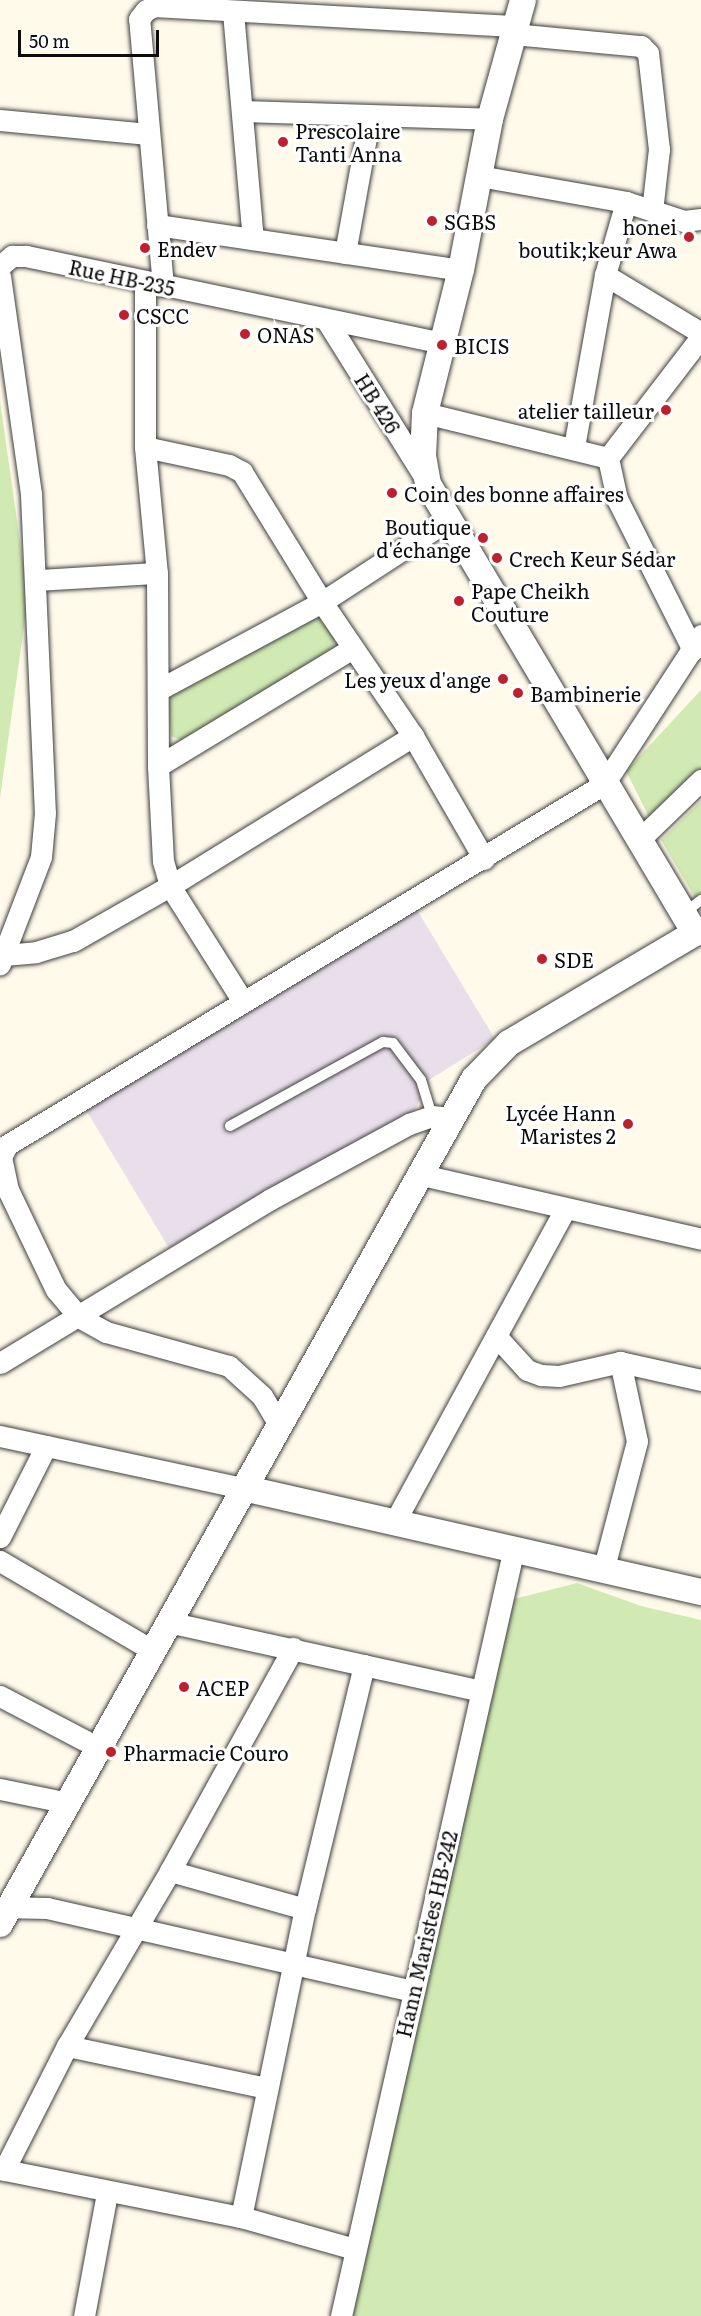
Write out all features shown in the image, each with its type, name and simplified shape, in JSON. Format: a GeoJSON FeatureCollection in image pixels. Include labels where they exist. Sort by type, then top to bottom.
{"type":"FeatureCollection","features":[{"type":"Feature","properties":{"kind":"street"},"geometry":{"type":"LineString","coordinates":[[3,1913],[69,1803],[152,1650],[280,1426],[418,1174],[442,1117],[509,1043],[696,924],[638,841],[428,484],[423,456],[425,413],[461,270],[490,119],[523,0]]}},
{"type":"Feature","properties":{"kind":"street"},"geometry":{"type":"LineString","coordinates":[[242,1000],[170,886],[163,861],[158,766],[157,573],[145,447],[157,225],[139,19],[146,10],[155,6],[514,30],[641,46],[648,53],[659,149],[652,211]]}},
{"type":"Feature","properties":{"kind":"street"},"geometry":{"type":"LineString","coordinates":[[233,12],[253,239]]}},
{"type":"Feature","properties":{"kind":"street"},"geometry":{"type":"LineString","coordinates":[[242,111],[490,119]]}},
{"type":"Feature","properties":{"kind":"street"},"geometry":{"type":"LineString","coordinates":[[345,253],[370,115]]}},
{"type":"Feature","properties":{"kind":"street"},"geometry":{"type":"LineString","coordinates":[[0,120],[148,134]]}},
{"type":"Feature","properties":{"kind":"street"},"geometry":{"type":"LineString","coordinates":[[479,176],[626,202],[684,221],[701,219]]}},
{"type":"Feature","properties":{"kind":"street"},"geometry":{"type":"LineString","coordinates":[[574,447],[605,274],[626,202]]}},
{"type":"Feature","properties":{"kind":"street"},"geometry":{"type":"LineString","coordinates":[[157,225],[461,270]]}},
{"type":"Feature","properties":{"kind":"street","name":"Rue HB-235"},"geometry":{"type":"LineString","coordinates":[[6,261],[154,284],[442,343]]}},
{"type":"Feature","properties":{"kind":"street"},"geometry":{"type":"LineString","coordinates":[[280,1426],[262,1396],[229,1366],[106,1332],[79,1317],[56,1290],[2,1174],[1,1157],[7,1145],[242,1000],[484,860],[604,784],[697,643],[617,499],[608,458],[701,335],[605,274]]}},
{"type":"Feature","properties":{"kind":"street"},"geometry":{"type":"LineString","coordinates":[[0,276],[18,382],[38,580],[45,813],[41,857],[2,959]]}},
{"type":"Feature","properties":{"kind":"street","name":"HB 426"},"geometry":{"type":"LineString","coordinates":[[327,321],[428,484]]}},
{"type":"Feature","properties":{"kind":"street"},"geometry":{"type":"LineString","coordinates":[[425,413],[574,447],[608,458]]}},
{"type":"Feature","properties":{"kind":"street"},"geometry":{"type":"LineString","coordinates":[[145,447],[229,465],[242,472],[322,602],[413,736],[484,860]]}},
{"type":"Feature","properties":{"kind":"street"},"geometry":{"type":"LineString","coordinates":[[158,690],[322,602],[448,520]]}},
{"type":"Feature","properties":{"kind":"street"},"geometry":{"type":"LineString","coordinates":[[38,580],[157,573]]}},
{"type":"Feature","properties":{"kind":"street"},"geometry":{"type":"LineString","coordinates":[[158,766],[353,648]]}},
{"type":"Feature","properties":{"kind":"street"},"geometry":{"type":"LineString","coordinates":[[2,959],[73,941],[170,886],[413,736]]}},
{"type":"Feature","properties":{"kind":"street"},"geometry":{"type":"LineString","coordinates":[[638,841],[701,780]]}},
{"type":"Feature","properties":{"kind":"street"},"geometry":{"type":"LineString","coordinates":[[0,1363],[269,1200],[409,1124],[442,1117]]}},
{"type":"Feature","properties":{"kind":"street"},"geometry":{"type":"LineString","coordinates":[[418,1174],[564,1211],[701,1239]]}},
{"type":"Feature","properties":{"kind":"street"},"geometry":{"type":"LineString","coordinates":[[394,1523],[564,1211]]}},
{"type":"Feature","properties":{"kind":"street"},"geometry":{"type":"LineString","coordinates":[[496,1336],[527,1370],[541,1375],[559,1376],[620,1362],[701,1380]]}},
{"type":"Feature","properties":{"kind":"street"},"geometry":{"type":"LineString","coordinates":[[603,1571],[637,1442],[620,1362]]}},
{"type":"Feature","properties":{"kind":"street"},"geometry":{"type":"LineString","coordinates":[[0,1436],[243,1488],[513,1552],[701,1592]]}},
{"type":"Feature","properties":{"kind":"street"},"geometry":{"type":"LineString","coordinates":[[0,1537],[46,1446]]}},
{"type":"Feature","properties":{"kind":"street","name":"Hann Maristes HB-242"},"geometry":{"type":"LineString","coordinates":[[341,2316],[513,1552]]}},
{"type":"Feature","properties":{"kind":"street"},"geometry":{"type":"LineString","coordinates":[[0,1561],[152,1650]]}},
{"type":"Feature","properties":{"kind":"street"},"geometry":{"type":"LineString","coordinates":[[168,1622],[482,1691]]}},
{"type":"Feature","properties":{"kind":"street"},"geometry":{"type":"LineString","coordinates":[[293,1648],[170,1871],[133,1929],[67,2046],[2,2169],[107,2193],[241,2217],[355,2249]]}},
{"type":"Feature","properties":{"kind":"street"},"geometry":{"type":"LineString","coordinates":[[241,2217],[305,1909],[364,1665]]}},
{"type":"Feature","properties":{"kind":"street"},"geometry":{"type":"LineString","coordinates":[[0,1696],[99,1748]]}},
{"type":"Feature","properties":{"kind":"street"},"geometry":{"type":"LineString","coordinates":[[0,1789],[69,1803]]}},
{"type":"Feature","properties":{"kind":"street"},"geometry":{"type":"LineString","coordinates":[[170,1871],[305,1909]]}},
{"type":"Feature","properties":{"kind":"street"},"geometry":{"type":"LineString","coordinates":[[3,1913],[47,1908],[133,1929],[294,1962],[413,1991]]}},
{"type":"Feature","properties":{"kind":"street"},"geometry":{"type":"LineString","coordinates":[[67,2046],[266,2088]]}},
{"type":"Feature","properties":{"kind":"street"},"geometry":{"type":"LineString","coordinates":[[84,2316],[107,2193]]}},
{"type":"Feature","properties":{"kind":"lane"},"geometry":{"type":"LineString","coordinates":[[230,1126],[383,1042],[393,1043],[421,1080],[442,1117]]}},
{"type":"Feature","properties":{"kind":"shaded area"},"geometry":{"type":"Polygon","coordinates":[[[414,905],[495,1039],[429,1080],[412,1116],[169,1248],[86,1110],[414,905]]]}},
{"type":"Feature","properties":{"kind":"green space"},"geometry":{"type":"Polygon","coordinates":[[[0,401],[28,598],[0,798],[0,401]]]}},
{"type":"Feature","properties":{"kind":"green space"},"geometry":{"type":"Polygon","coordinates":[[[318,615],[335,638],[334,650],[181,740],[171,736],[168,704],[174,690],[318,615]]]}},
{"type":"Feature","properties":{"kind":"green space"},"geometry":{"type":"Polygon","coordinates":[[[701,690],[701,776],[652,823],[626,771],[701,690]]]}},
{"type":"Feature","properties":{"kind":"green space"},"geometry":{"type":"Polygon","coordinates":[[[701,801],[701,908],[661,840],[701,801]]]}},
{"type":"Feature","properties":{"kind":"green space"},"geometry":{"type":"Polygon","coordinates":[[[577,1583],[641,1606],[701,1620],[701,2316],[348,2316],[489,1676],[514,1599],[577,1583]]]}},
{"type":"Feature","properties":{"kind":"place","name":"Prescolaire Tanti Anna"},"geometry":{"type":"Point","coordinates":[283,142]}},
{"type":"Feature","properties":{"kind":"place","name":"SGBS"},"geometry":{"type":"Point","coordinates":[432,221]}},
{"type":"Feature","properties":{"kind":"place","name":"honei boutik;keur Awa"},"geometry":{"type":"Point","coordinates":[689,237]}},
{"type":"Feature","properties":{"kind":"place","name":"Endev"},"geometry":{"type":"Point","coordinates":[145,248]}},
{"type":"Feature","properties":{"kind":"place","name":"CSCC"},"geometry":{"type":"Point","coordinates":[124,315]}},
{"type":"Feature","properties":{"kind":"place","name":"ONAS"},"geometry":{"type":"Point","coordinates":[245,334]}},
{"type":"Feature","properties":{"kind":"place","name":"BICIS"},"geometry":{"type":"Point","coordinates":[442,345]}},
{"type":"Feature","properties":{"kind":"place","name":"atelier tailleur"},"geometry":{"type":"Point","coordinates":[666,410]}},
{"type":"Feature","properties":{"kind":"place","name":"Coin des bonne affaires"},"geometry":{"type":"Point","coordinates":[392,493]}},
{"type":"Feature","properties":{"kind":"place","name":"Boutique d'échange"},"geometry":{"type":"Point","coordinates":[483,538]}},
{"type":"Feature","properties":{"kind":"place","name":"Crech Keur Sédar"},"geometry":{"type":"Point","coordinates":[497,558]}},
{"type":"Feature","properties":{"kind":"place","name":"Pape Cheikh Couture"},"geometry":{"type":"Point","coordinates":[459,601]}},
{"type":"Feature","properties":{"kind":"place","name":"Les yeux d'ange"},"geometry":{"type":"Point","coordinates":[503,679]}},
{"type":"Feature","properties":{"kind":"place","name":"Bambinerie"},"geometry":{"type":"Point","coordinates":[518,693]}},
{"type":"Feature","properties":{"kind":"place","name":"SDE"},"geometry":{"type":"Point","coordinates":[542,959]}},
{"type":"Feature","properties":{"kind":"place","name":"Lycée Hann Maristes 2"},"geometry":{"type":"Point","coordinates":[628,1124]}},
{"type":"Feature","properties":{"kind":"place","name":"ACEP"},"geometry":{"type":"Point","coordinates":[184,1687]}},
{"type":"Feature","properties":{"kind":"place","name":"Pharmacie Couro"},"geometry":{"type":"Point","coordinates":[111,1752]}}]}
